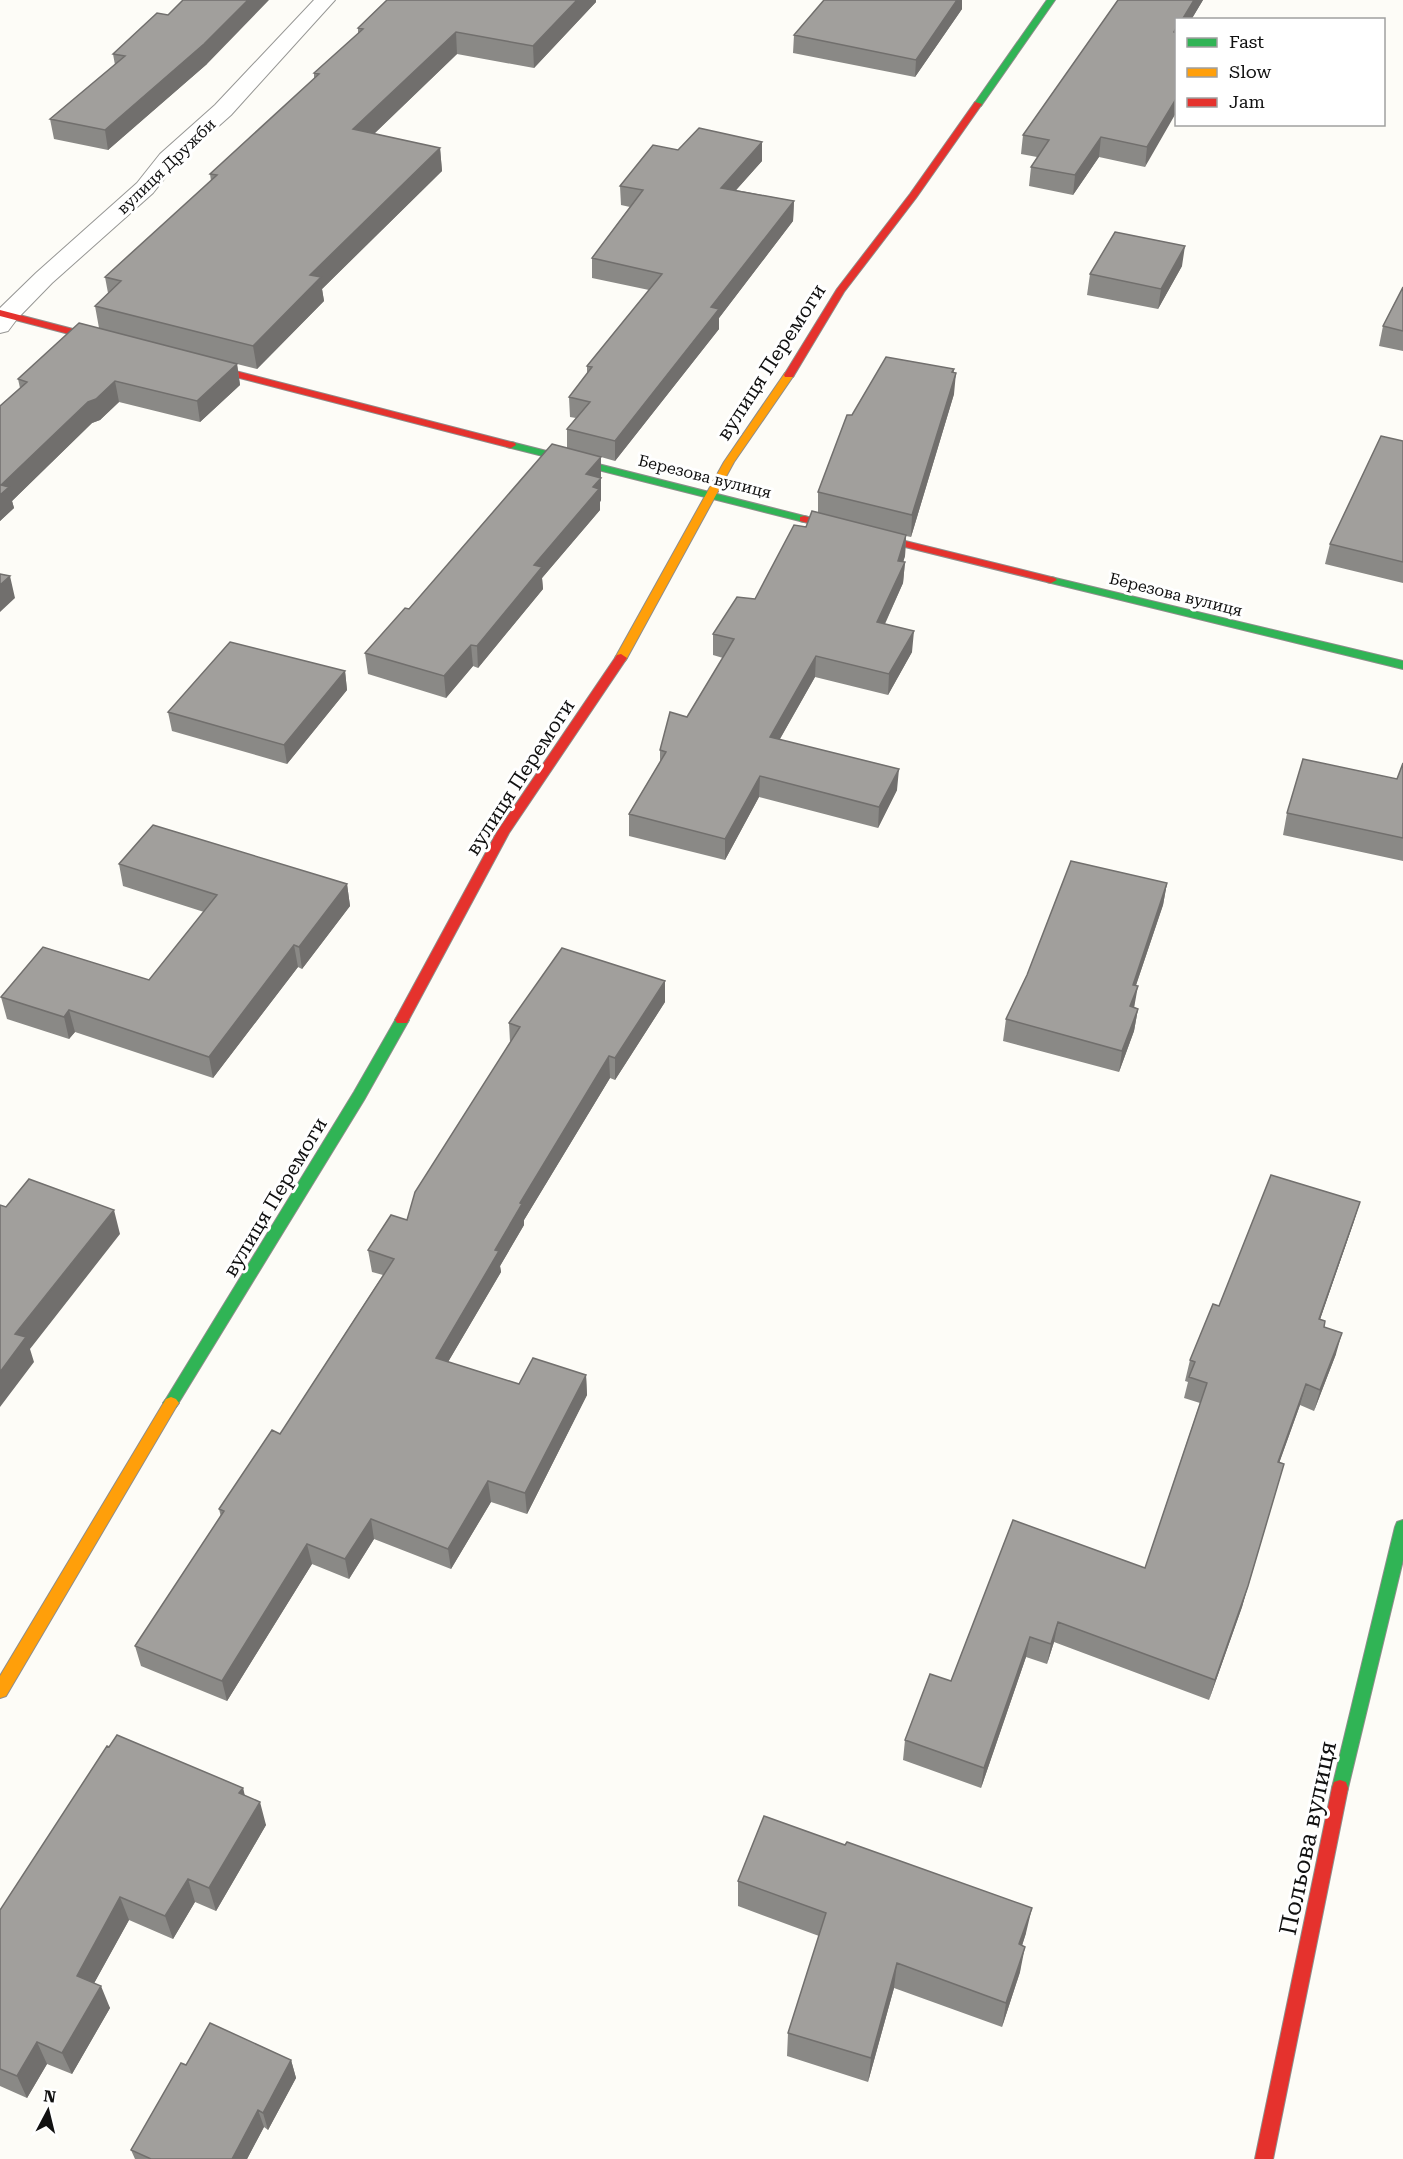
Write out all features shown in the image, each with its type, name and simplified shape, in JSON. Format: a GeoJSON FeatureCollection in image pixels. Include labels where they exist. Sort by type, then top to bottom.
{"type":"FeatureCollection","features":[{"type":"Feature","properties":{"kind":"street","name":"вулиця Дружби"},"geometry":{"type":"LineString","coordinates":[[3,318],[145,188],[168,159],[223,110],[325,0]]}},
{"type":"Feature","properties":{"kind":"street","name":"вулиця Перемоги"},"geometry":{"type":"LineString","coordinates":[[0,1691],[151,1436],[359,1096],[432,966],[503,832],[631,644],[729,462],[784,382],[840,291],[913,196],[1051,0]]}},
{"type":"Feature","properties":{"kind":"street"},"geometry":{"type":"LineString","coordinates":[[3,318],[123,345]]}},
{"type":"Feature","properties":{"kind":"street","name":"Березова вулиця"},"geometry":{"type":"LineString","coordinates":[[181,360],[712,494],[907,546],[1403,665]]}},
{"type":"Feature","properties":{"kind":"street","name":"Польова вулиця"},"geometry":{"type":"LineString","coordinates":[[1264,2159],[1341,1783],[1403,1527]]}},
{"type":"Feature","properties":{"kind":"building"},"geometry":{"type":"Polygon","coordinates":[[[183,0],[248,0],[204,44],[105,130],[50,119],[125,56],[113,54],[157,13],[168,15],[183,0]]]}},
{"type":"Feature","properties":{"kind":"building"},"geometry":{"type":"Polygon","coordinates":[[[387,0],[577,0],[533,46],[456,32],[353,129],[440,148],[310,275],[321,277],[253,346],[95,306],[121,281],[105,277],[217,175],[210,174],[319,74],[314,73],[363,29],[358,28],[387,0]]]}},
{"type":"Feature","properties":{"kind":"building"},"geometry":{"type":"Polygon","coordinates":[[[824,0],[957,0],[916,60],[794,35],[824,0]]]}},
{"type":"Feature","properties":{"kind":"building"},"geometry":{"type":"Polygon","coordinates":[[[1118,0],[1194,0],[1183,18],[1175,18],[1175,101],[1147,147],[1101,137],[1075,175],[1031,167],[1049,140],[1023,135],[1118,0]]]}},
{"type":"Feature","properties":{"kind":"building"},"geometry":{"type":"Polygon","coordinates":[[[699,128],[762,142],[721,188],[794,201],[711,307],[719,309],[615,441],[567,429],[590,402],[569,397],[592,367],[587,366],[662,274],[592,258],[643,190],[620,186],[653,145],[678,150],[699,128]]]}},
{"type":"Feature","properties":{"kind":"building"},"geometry":{"type":"Polygon","coordinates":[[[1115,232],[1185,246],[1161,289],[1090,274],[1115,232]]]}},
{"type":"Feature","properties":{"kind":"building"},"geometry":{"type":"Polygon","coordinates":[[[1403,287],[1403,331],[1383,326],[1403,287]]]}},
{"type":"Feature","properties":{"kind":"building"},"geometry":{"type":"Polygon","coordinates":[[[79,323],[237,364],[197,401],[115,381],[96,399],[88,402],[1,485],[9,487],[0,495],[0,406],[27,382],[18,379],[79,323]]]}},
{"type":"Feature","properties":{"kind":"building"},"geometry":{"type":"Polygon","coordinates":[[[886,357],[954,369],[952,372],[956,373],[912,515],[818,492],[847,415],[852,415],[886,357]]]}},
{"type":"Feature","properties":{"kind":"building"},"geometry":{"type":"Polygon","coordinates":[[[1381,436],[1403,441],[1403,562],[1330,544],[1381,436]]]}},
{"type":"Feature","properties":{"kind":"building"},"geometry":{"type":"Polygon","coordinates":[[[552,444],[601,457],[586,474],[601,478],[593,487],[599,489],[534,565],[542,567],[477,646],[471,645],[444,676],[365,653],[405,608],[409,609],[552,444]]]}},
{"type":"Feature","properties":{"kind":"building"},"geometry":{"type":"Polygon","coordinates":[[[812,511],[906,535],[898,561],[905,562],[877,622],[914,631],[889,674],[816,656],[770,737],[899,769],[879,807],[760,776],[725,839],[629,814],[666,752],[660,750],[670,712],[687,717],[734,639],[713,634],[737,597],[755,599],[794,525],[806,527],[812,511]]]}},
{"type":"Feature","properties":{"kind":"building"},"geometry":{"type":"Polygon","coordinates":[[[0,574],[10,576],[0,585],[0,574]]]}},
{"type":"Feature","properties":{"kind":"building"},"geometry":{"type":"Polygon","coordinates":[[[230,642],[345,671],[284,745],[168,712],[230,642]]]}},
{"type":"Feature","properties":{"kind":"building"},"geometry":{"type":"Polygon","coordinates":[[[1303,759],[1397,779],[1403,763],[1403,838],[1287,813],[1303,759]]]}},
{"type":"Feature","properties":{"kind":"building"},"geometry":{"type":"Polygon","coordinates":[[[153,825],[347,884],[299,947],[294,945],[209,1057],[69,1010],[64,1017],[1,997],[43,947],[149,980],[217,895],[119,864],[153,825]]]}},
{"type":"Feature","properties":{"kind":"building"},"geometry":{"type":"Polygon","coordinates":[[[1071,861],[1167,883],[1133,985],[1138,986],[1130,1006],[1138,1009],[1122,1051],[1006,1019],[1027,975],[1071,861]]]}},
{"type":"Feature","properties":{"kind":"building"},"geometry":{"type":"Polygon","coordinates":[[[562,948],[665,981],[615,1058],[609,1056],[520,1203],[522,1204],[495,1250],[499,1251],[436,1358],[519,1384],[533,1358],[586,1375],[525,1493],[488,1481],[448,1549],[371,1519],[345,1559],[307,1544],[222,1681],[135,1646],[224,1511],[219,1509],[272,1430],[280,1434],[394,1259],[368,1250],[391,1215],[407,1220],[415,1192],[520,1027],[509,1023],[562,948]]]}},
{"type":"Feature","properties":{"kind":"building"},"geometry":{"type":"Polygon","coordinates":[[[1271,1175],[1360,1202],[1319,1319],[1325,1321],[1324,1327],[1342,1333],[1320,1390],[1306,1384],[1278,1462],[1284,1464],[1248,1586],[1215,1680],[1058,1622],[1051,1644],[1030,1637],[984,1768],[905,1740],[930,1674],[951,1681],[1013,1520],[1145,1568],[1207,1383],[1189,1377],[1195,1362],[1190,1360],[1213,1304],[1219,1306],[1271,1175]]]}},
{"type":"Feature","properties":{"kind":"building"},"geometry":{"type":"Polygon","coordinates":[[[29,1179],[114,1210],[15,1334],[26,1337],[0,1372],[0,1205],[6,1207],[29,1179]]]}},
{"type":"Feature","properties":{"kind":"building"},"geometry":{"type":"Polygon","coordinates":[[[117,1735],[243,1788],[239,1793],[260,1802],[209,1888],[188,1879],[165,1916],[120,1897],[77,1976],[101,1986],[62,2053],[37,2042],[17,2076],[0,2069],[0,1910],[107,1746],[109,1747],[117,1735]]]}},
{"type":"Feature","properties":{"kind":"building"},"geometry":{"type":"Polygon","coordinates":[[[764,1816],[845,1845],[847,1842],[1032,1908],[1019,1944],[1025,1947],[1006,2003],[897,1963],[871,2058],[788,2033],[826,1913],[738,1881],[764,1816]]]}},
{"type":"Feature","properties":{"kind":"building"},"geometry":{"type":"Polygon","coordinates":[[[210,2023],[291,2060],[263,2113],[258,2110],[232,2159],[151,2159],[131,2150],[181,2063],[186,2065],[210,2023]]]}},
{"type":"Feature","properties":{"kind":"traffic: fast"},"geometry":{"type":"LineString","coordinates":[[978,104],[1051,0]]}},
{"type":"Feature","properties":{"kind":"traffic: fast"},"geometry":{"type":"LineString","coordinates":[[511,445],[804,519]]}},
{"type":"Feature","properties":{"kind":"traffic: fast"},"geometry":{"type":"LineString","coordinates":[[1051,580],[1403,665]]}},
{"type":"Feature","properties":{"kind":"traffic: fast"},"geometry":{"type":"LineString","coordinates":[[171,1403],[359,1096],[402,1020]]}},
{"type":"Feature","properties":{"kind":"traffic: fast"},"geometry":{"type":"LineString","coordinates":[[1340,1788],[1403,1527]]}},
{"type":"Feature","properties":{"kind":"traffic: slow"},"geometry":{"type":"LineString","coordinates":[[621,658],[729,462],[789,375]]}},
{"type":"Feature","properties":{"kind":"traffic: slow"},"geometry":{"type":"LineString","coordinates":[[0,1691],[171,1403]]}},
{"type":"Feature","properties":{"kind":"traffic: jam"},"geometry":{"type":"LineString","coordinates":[[789,375],[840,291],[913,196],[978,104]]}},
{"type":"Feature","properties":{"kind":"traffic: jam"},"geometry":{"type":"LineString","coordinates":[[0,313],[115,343]]}},
{"type":"Feature","properties":{"kind":"traffic: jam"},"geometry":{"type":"LineString","coordinates":[[197,364],[511,445]]}},
{"type":"Feature","properties":{"kind":"traffic: jam"},"geometry":{"type":"LineString","coordinates":[[804,519],[1051,580]]}},
{"type":"Feature","properties":{"kind":"traffic: jam"},"geometry":{"type":"LineString","coordinates":[[402,1020],[503,832],[621,658]]}},
{"type":"Feature","properties":{"kind":"traffic: jam"},"geometry":{"type":"LineString","coordinates":[[1264,2159],[1340,1788]]}}]}
